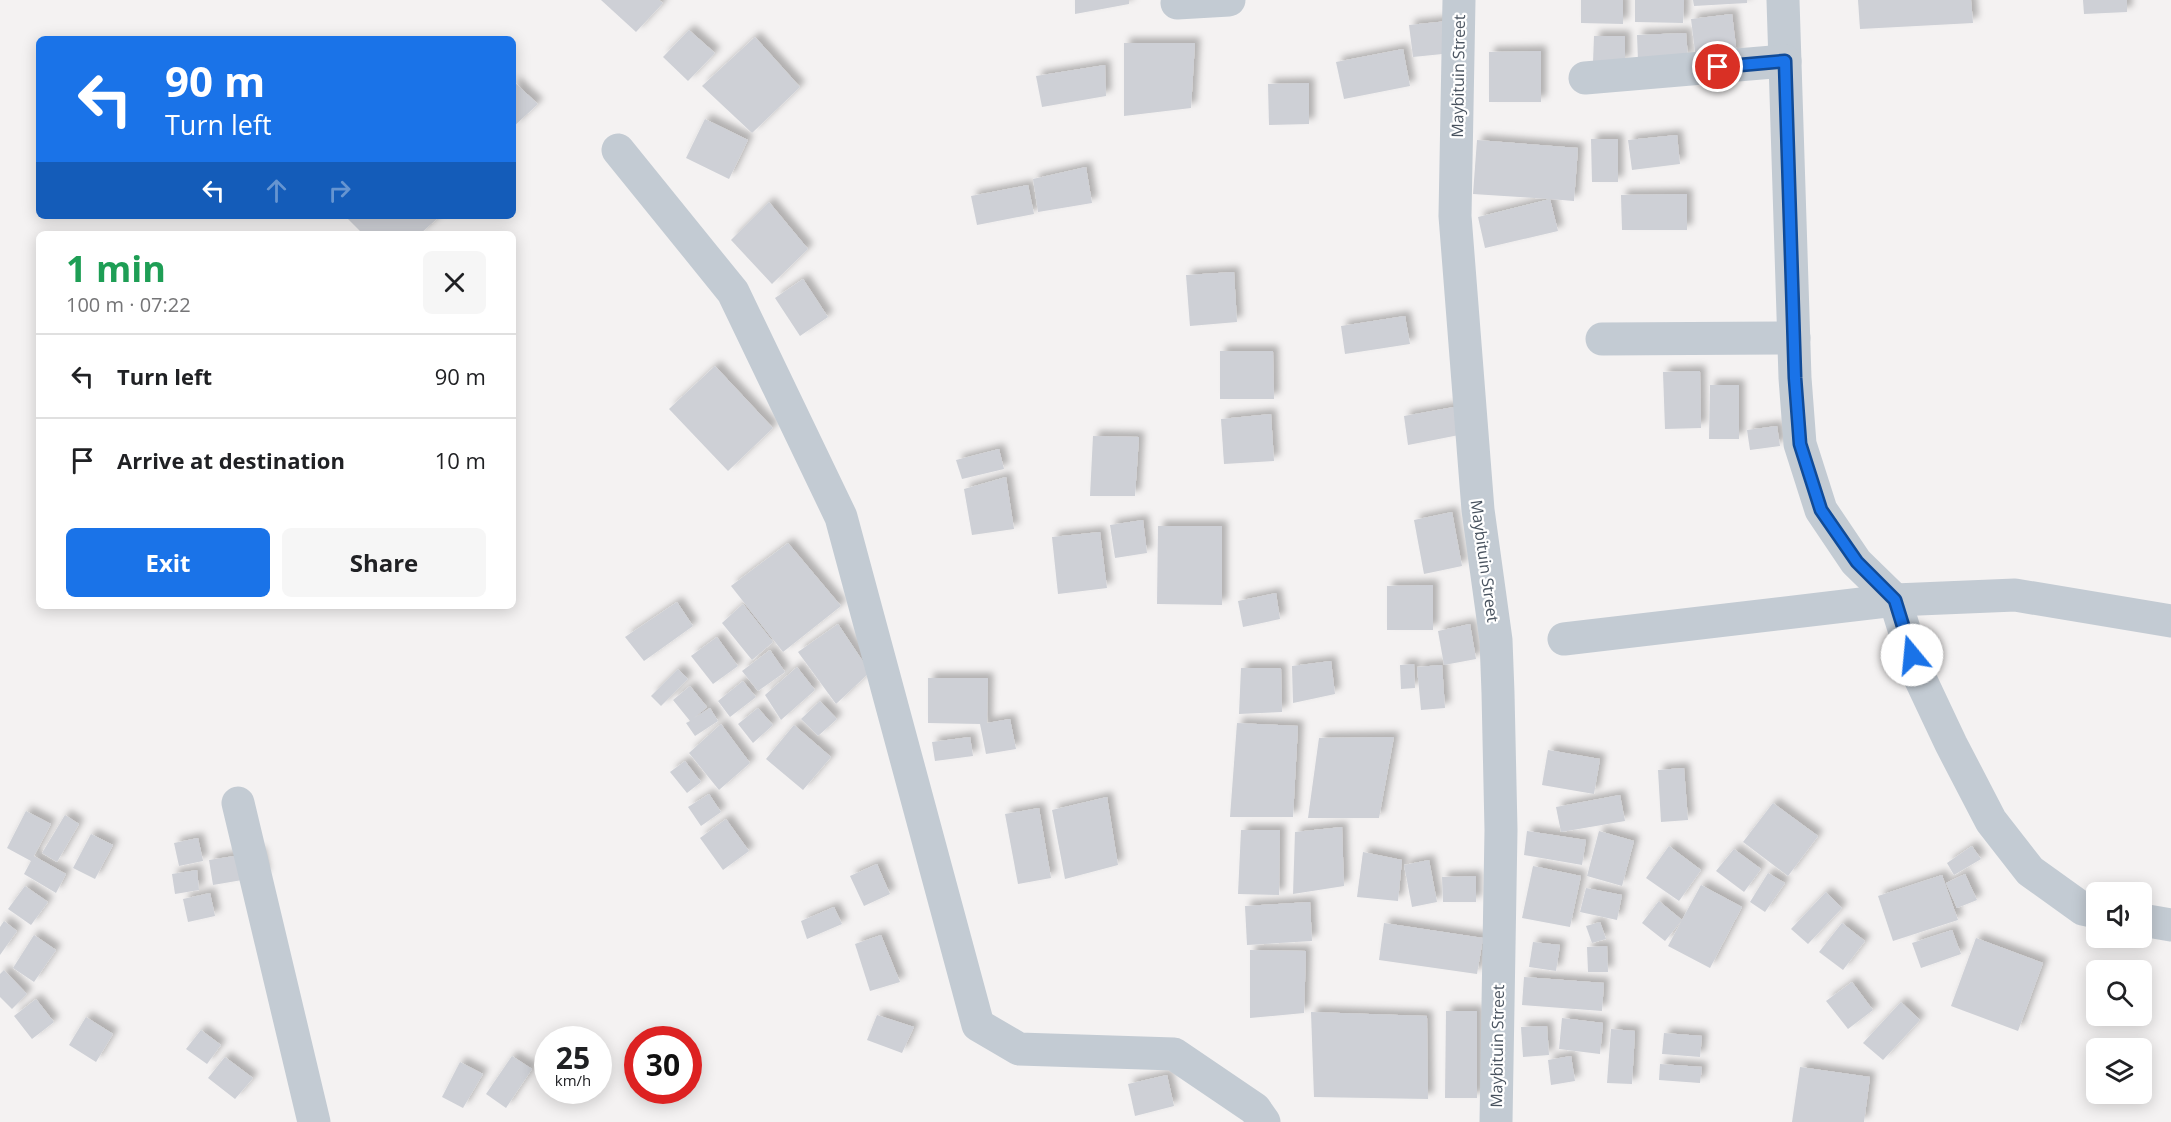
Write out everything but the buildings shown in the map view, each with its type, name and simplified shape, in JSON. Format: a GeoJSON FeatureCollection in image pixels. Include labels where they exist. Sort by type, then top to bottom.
{"type":"FeatureCollection","features":[{"type":"Feature","properties":{"kind":"street"},"geometry":{"type":"LineString","coordinates":[[1177,3],[1229,0]]}},
{"type":"Feature","properties":{"kind":"street","name":"Maybituin Street"},"geometry":{"type":"LineString","coordinates":[[1459,0],[1455,216],[1478,510],[1496,640],[1501,830],[1496,1122]]}},
{"type":"Feature","properties":{"kind":"street"},"geometry":{"type":"LineString","coordinates":[[1783,0],[1794,338],[1800,444],[1821,510],[1857,562],[1895,600],[1918,674],[1990,821],[2030,871],[2086,910]]}},
{"type":"Feature","properties":{"kind":"street"},"geometry":{"type":"LineString","coordinates":[[1585,78],[1785,61]]}},
{"type":"Feature","properties":{"kind":"street"},"geometry":{"type":"LineString","coordinates":[[618,150],[733,292],[842,517],[978,1025],[1019,1049],[1174,1054],[1254,1109],[1264,1122]]}},
{"type":"Feature","properties":{"kind":"street"},"geometry":{"type":"LineString","coordinates":[[1602,339],[1794,338]]}},
{"type":"Feature","properties":{"kind":"street"},"geometry":{"type":"LineString","coordinates":[[1564,639],[1895,600],[2014,595],[2171,621]]}},
{"type":"Feature","properties":{"kind":"street"},"geometry":{"type":"LineString","coordinates":[[238,803],[314,1122]]}},
{"type":"Feature","properties":{"kind":"street"},"geometry":{"type":"LineString","coordinates":[[2152,922],[2171,925]]}},
{"type":"Feature","properties":{"kind":"route"},"geometry":{"type":"LineString","coordinates":[[1718,67],[1785,61],[1795,378],[1800,444],[1821,510],[1857,562],[1895,600],[1912,655]]}}]}
